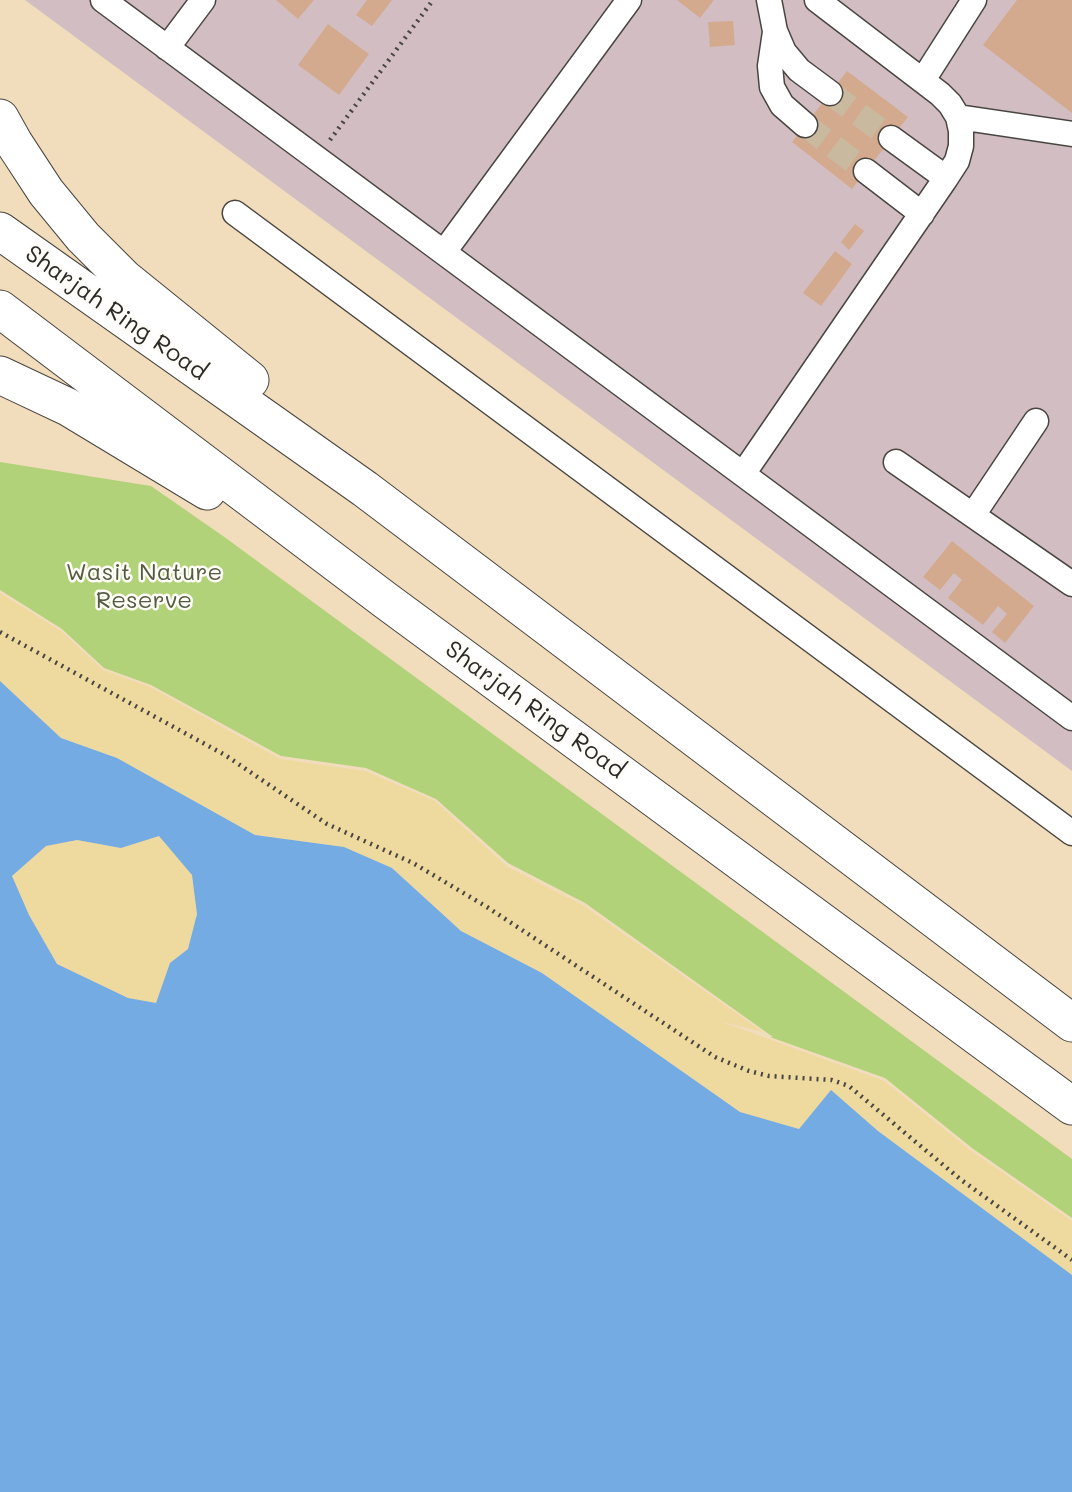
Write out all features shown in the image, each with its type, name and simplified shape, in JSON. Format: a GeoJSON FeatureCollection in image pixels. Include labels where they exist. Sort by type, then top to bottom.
{"type":"FeatureCollection","features":[{"type":"Feature","properties":{"kind":"highway"},"geometry":{"type":"LineString","coordinates":[[0,118],[46,192],[83,237],[125,279],[285,409],[365,489]]}},
{"type":"Feature","properties":{"kind":"highway","name":"Sharjah Ring Road"},"geometry":{"type":"LineString","coordinates":[[0,231],[365,489],[1072,1024]]}},
{"type":"Feature","properties":{"kind":"highway","name":"Sharjah Ring Road"},"geometry":{"type":"LineString","coordinates":[[0,309],[385,600],[1072,1106]]}},
{"type":"Feature","properties":{"kind":"highway"},"geometry":{"type":"LineString","coordinates":[[0,375],[68,407],[385,600]]}},
{"type":"Feature","properties":{"kind":"lane"},"geometry":{"type":"LineString","coordinates":[[103,0],[1072,718]]}},
{"type":"Feature","properties":{"kind":"lane"},"geometry":{"type":"LineString","coordinates":[[167,48],[203,0]]}},
{"type":"Feature","properties":{"kind":"lane"},"geometry":{"type":"LineString","coordinates":[[444,253],[629,0]]}},
{"type":"Feature","properties":{"kind":"lane"},"geometry":{"type":"LineString","coordinates":[[769,0],[775,31],[791,61],[830,93]]}},
{"type":"Feature","properties":{"kind":"lane"},"geometry":{"type":"LineString","coordinates":[[743,474],[946,178],[957,161],[961,146],[958,117],[950,104],[923,80],[817,0]]}},
{"type":"Feature","properties":{"kind":"lane"},"geometry":{"type":"LineString","coordinates":[[923,80],[974,0]]}},
{"type":"Feature","properties":{"kind":"lane"},"geometry":{"type":"LineString","coordinates":[[775,31],[770,66],[772,87],[782,105],[805,125]]}},
{"type":"Feature","properties":{"kind":"lane"},"geometry":{"type":"LineString","coordinates":[[958,117],[1072,134]]}},
{"type":"Feature","properties":{"kind":"lane"},"geometry":{"type":"LineString","coordinates":[[891,138],[946,178]]}},
{"type":"Feature","properties":{"kind":"lane"},"geometry":{"type":"LineString","coordinates":[[866,171],[922,214]]}},
{"type":"Feature","properties":{"kind":"lane"},"geometry":{"type":"LineString","coordinates":[[235,213],[1072,833]]}},
{"type":"Feature","properties":{"kind":"lane"},"geometry":{"type":"LineString","coordinates":[[973,515],[1036,421]]}},
{"type":"Feature","properties":{"kind":"lane"},"geometry":{"type":"LineString","coordinates":[[896,462],[1072,584]]}},
{"type":"Feature","properties":{"kind":"path"},"geometry":{"type":"LineString","coordinates":[[317,158],[433,0]]}},
{"type":"Feature","properties":{"kind":"path"},"geometry":{"type":"LineString","coordinates":[[0,632],[225,755],[327,824],[413,863],[715,1057],[769,1076],[832,1080],[849,1086],[960,1179],[1072,1260]]}},
{"type":"Feature","properties":{"kind":"shaded area"},"geometry":{"type":"Polygon","coordinates":[[[25,0],[1072,0],[1072,771],[25,0]]]}},
{"type":"Feature","properties":{"kind":"green space","name":"Wasit Nature Reserve"},"geometry":{"type":"Polygon","coordinates":[[[0,462],[151,486],[223,536],[1072,1159],[1072,1218],[972,1148],[885,1078],[770,1037],[773,1037],[585,903],[508,863],[436,799],[366,768],[281,756],[151,685],[104,668],[62,629],[0,590],[0,462]]]}},
{"type":"Feature","properties":{"kind":"sand"},"geometry":{"type":"Polygon","coordinates":[[[0,593],[61,631],[103,670],[150,687],[280,759],[365,771],[435,801],[506,866],[584,906],[763,1032],[719,1021],[884,1081],[970,1150],[1072,1221],[1072,1275],[878,1131],[831,1091],[799,1129],[740,1112],[542,973],[461,931],[392,868],[344,847],[255,835],[117,758],[61,738],[0,681],[0,593]]]}},
{"type":"Feature","properties":{"kind":"sand"},"geometry":{"type":"Polygon","coordinates":[[[159,835],[192,875],[197,914],[188,949],[170,963],[156,1004],[128,998],[57,964],[29,915],[12,876],[45,846],[77,840],[121,848],[159,835]]]}},
{"type":"Feature","properties":{"kind":"water"},"geometry":{"type":"Polygon","coordinates":[[[0,681],[61,738],[117,758],[255,835],[344,847],[392,868],[461,931],[542,973],[740,1112],[799,1129],[831,1090],[878,1131],[1072,1275],[1072,1492],[0,1492],[0,681]],[[159,836],[121,848],[77,840],[46,846],[12,876],[29,915],[57,964],[128,998],[156,1003],[170,963],[188,949],[197,914],[192,875],[159,836]]]}},
{"type":"Feature","properties":{"kind":"building"},"geometry":{"type":"Polygon","coordinates":[[[276,0],[314,0],[298,19],[276,0]]]}},
{"type":"Feature","properties":{"kind":"building"},"geometry":{"type":"Polygon","coordinates":[[[367,0],[392,0],[372,26],[356,15],[367,0]]]}},
{"type":"Feature","properties":{"kind":"building"},"geometry":{"type":"Polygon","coordinates":[[[677,0],[714,0],[700,18],[677,0]]]}},
{"type":"Feature","properties":{"kind":"building"},"geometry":{"type":"Polygon","coordinates":[[[1017,0],[1072,0],[1072,113],[983,45],[1017,0]]]}},
{"type":"Feature","properties":{"kind":"building"},"geometry":{"type":"Polygon","coordinates":[[[733,21],[735,45],[710,47],[708,22],[733,21]]]}},
{"type":"Feature","properties":{"kind":"building"},"geometry":{"type":"Polygon","coordinates":[[[328,24],[369,54],[339,95],[298,65],[328,24]]]}},
{"type":"Feature","properties":{"kind":"building"},"geometry":{"type":"Polygon","coordinates":[[[847,71],[908,117],[852,189],[792,142],[847,71]]]}},
{"type":"Feature","properties":{"kind":"building"},"geometry":{"type":"Polygon","coordinates":[[[855,224],[864,231],[849,250],[841,242],[855,224]]]}},
{"type":"Feature","properties":{"kind":"building"},"geometry":{"type":"Polygon","coordinates":[[[835,251],[852,264],[821,306],[803,293],[835,251]]]}},
{"type":"Feature","properties":{"kind":"building"},"geometry":{"type":"Polygon","coordinates":[[[952,541],[1034,606],[1005,643],[992,632],[1007,614],[998,606],[983,625],[948,598],[962,580],[954,573],[940,590],[923,577],[952,541]]]}},
{"type":"Feature","properties":{"kind":"tunnel"},"geometry":{"type":"LineString","coordinates":[[830,93],[891,138]]}},
{"type":"Feature","properties":{"kind":"tunnel"},"geometry":{"type":"LineString","coordinates":[[805,125],[866,171]]}}]}
